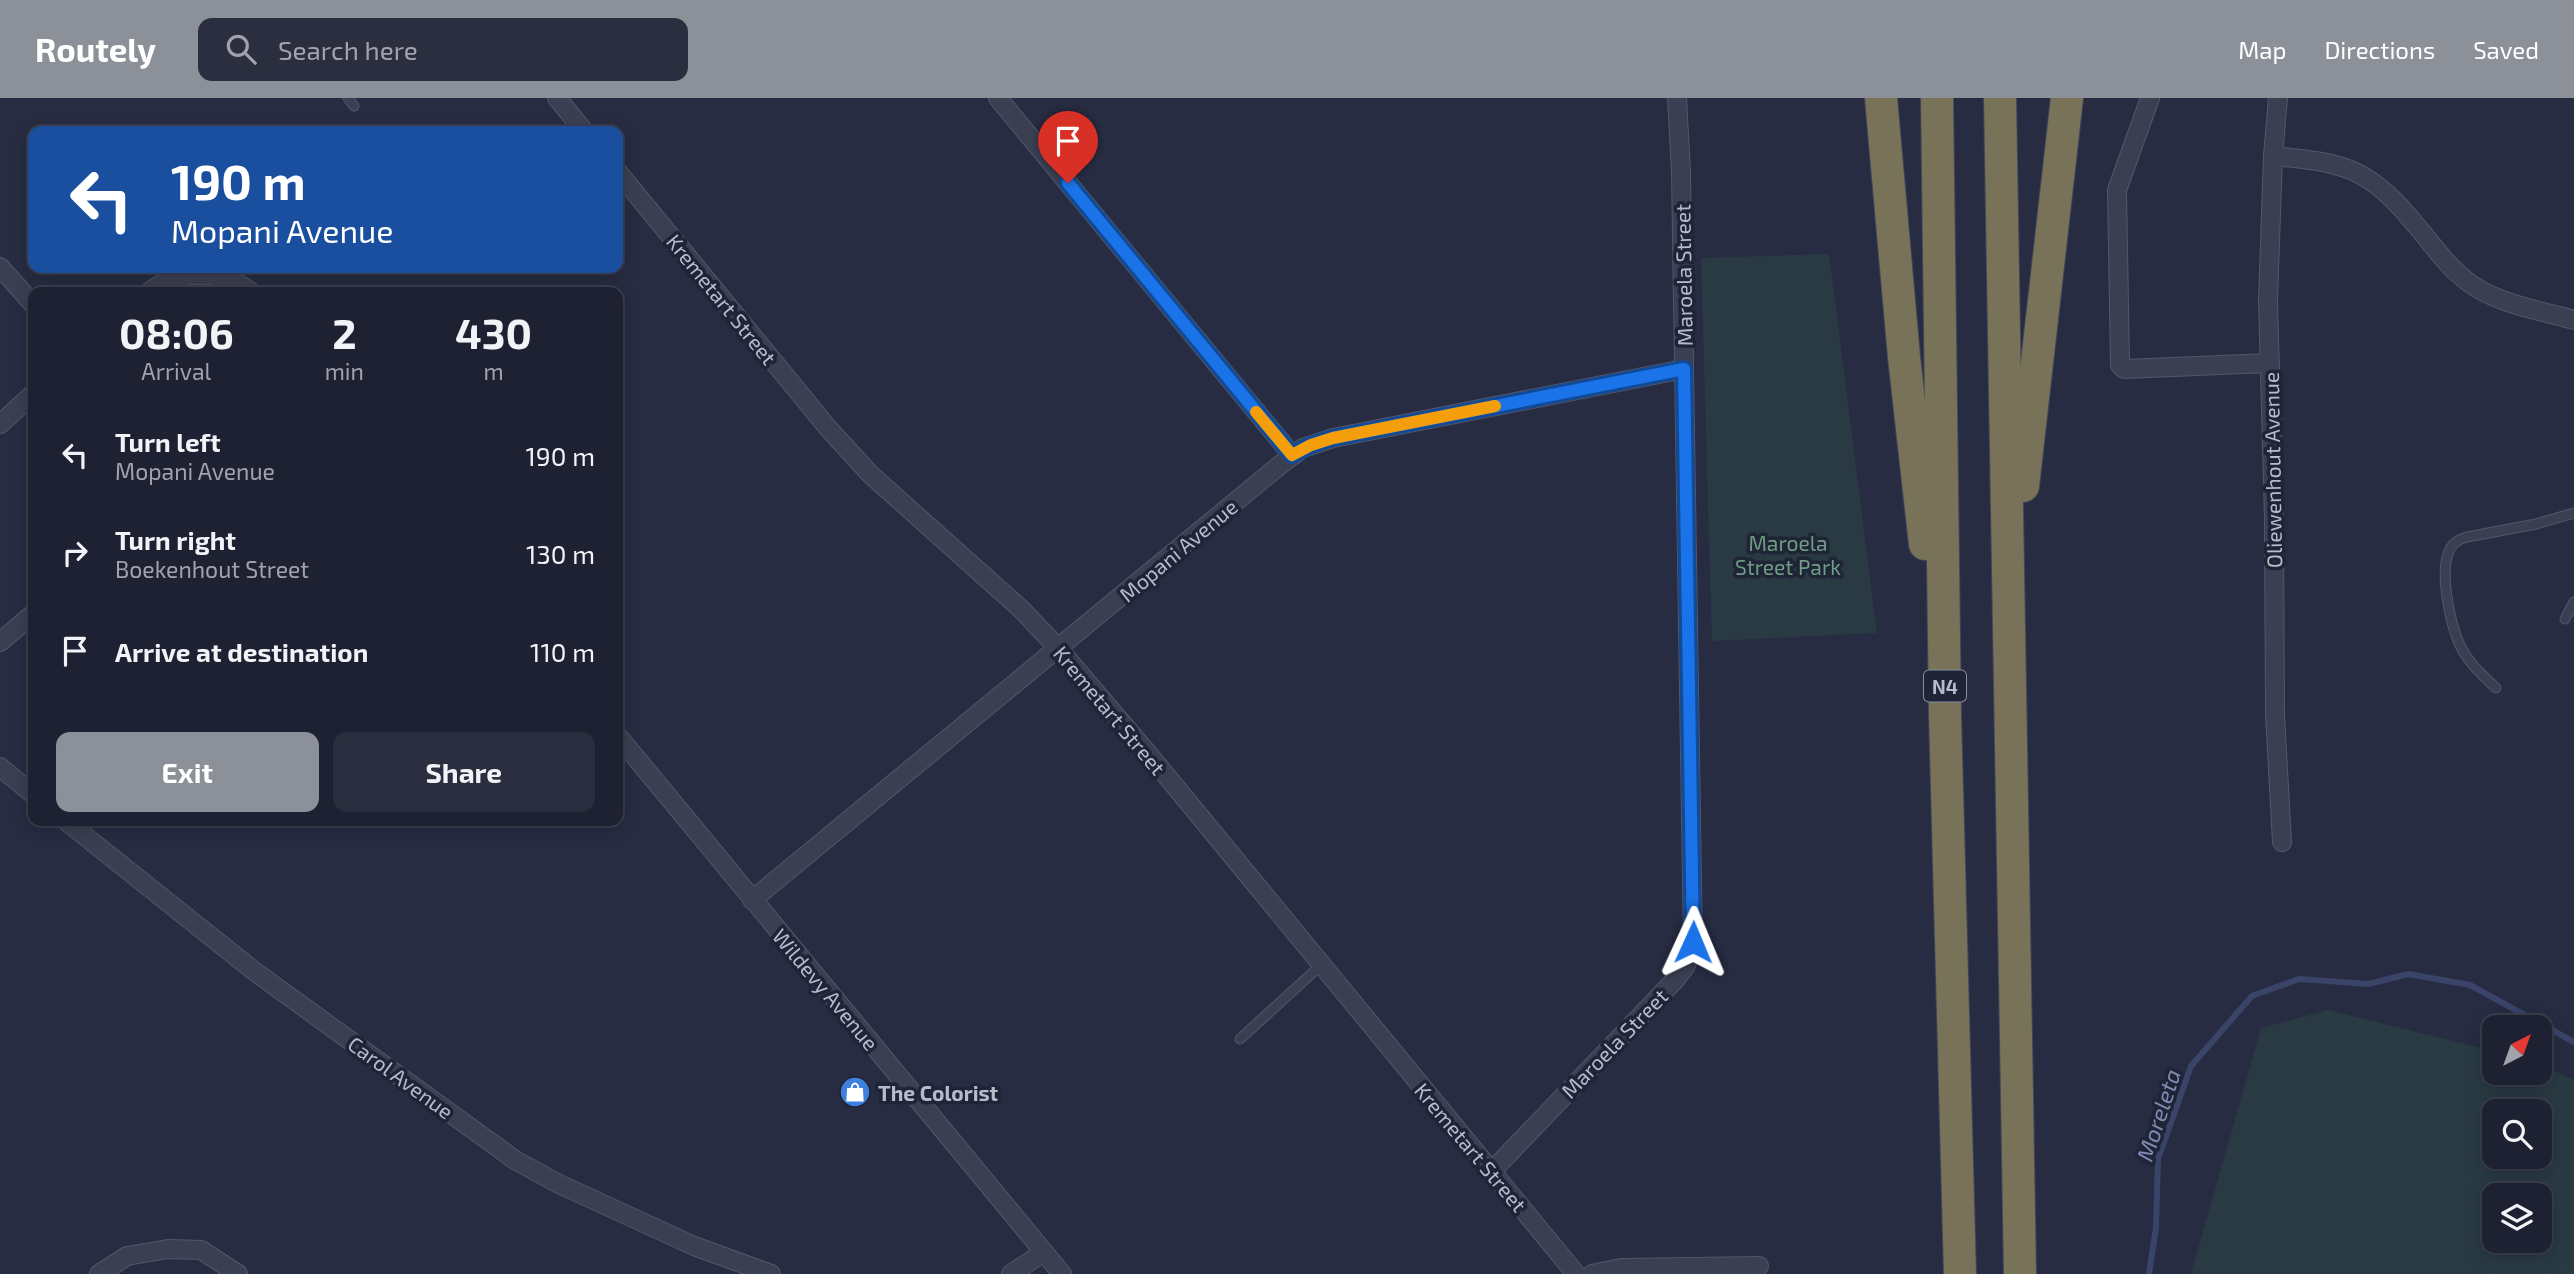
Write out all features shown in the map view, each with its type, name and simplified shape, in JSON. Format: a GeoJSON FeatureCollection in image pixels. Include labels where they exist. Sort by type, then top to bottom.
{"type":"FeatureCollection","features":[{"type":"Feature","properties":{"kind":"highway"},"geometry":{"type":"LineString","coordinates":[[1881,98],[1904,356],[1945,715]]}},
{"type":"Feature","properties":{"kind":"highway","name":"N4"},"geometry":{"type":"LineString","coordinates":[[1937,98],[1945,715],[1960,1274]]}},
{"type":"Feature","properties":{"kind":"highway"},"geometry":{"type":"LineString","coordinates":[[2000,98],[2021,1274]]}},
{"type":"Feature","properties":{"kind":"highway"},"geometry":{"type":"LineString","coordinates":[[2010,611],[2067,98]]}},
{"type":"Feature","properties":{"kind":"street"},"geometry":{"type":"LineString","coordinates":[[557,98],[580,126]]}},
{"type":"Feature","properties":{"kind":"street"},"geometry":{"type":"LineString","coordinates":[[998,98],[1292,455]]}},
{"type":"Feature","properties":{"kind":"street","name":"Maroela Street"},"geometry":{"type":"LineString","coordinates":[[1492,1171],[1662,994],[1685,967],[1692,953],[1694,906],[1681,172],[1677,98]]}},
{"type":"Feature","properties":{"kind":"street"},"geometry":{"type":"LineString","coordinates":[[2150,98],[2117,190],[2120,365],[2124,369],[2270,363]]}},
{"type":"Feature","properties":{"kind":"street","name":"Oliewenhout Avenue"},"geometry":{"type":"LineString","coordinates":[[2278,98],[2267,300],[2274,519],[2275,715],[2282,842]]}},
{"type":"Feature","properties":{"kind":"street"},"geometry":{"type":"LineString","coordinates":[[2273,156],[2329,162],[2371,179],[2396,202],[2445,260],[2470,283],[2488,295],[2574,320]]}},
{"type":"Feature","properties":{"kind":"street","name":"Kremetart Street"},"geometry":{"type":"LineString","coordinates":[[623,178],[828,428],[870,474],[1021,609],[1058,648],[1576,1274]]}},
{"type":"Feature","properties":{"kind":"street"},"geometry":{"type":"LineString","coordinates":[[0,267],[28,298]]}},
{"type":"Feature","properties":{"kind":"street"},"geometry":{"type":"LineString","coordinates":[[159,287],[181,276],[200,275],[227,279],[242,287]]}},
{"type":"Feature","properties":{"kind":"street","name":"Mopani Avenue"},"geometry":{"type":"LineString","coordinates":[[752,900],[1292,455],[1333,438],[1684,369]]}},
{"type":"Feature","properties":{"kind":"street"},"geometry":{"type":"LineString","coordinates":[[0,424],[28,399]]}},
{"type":"Feature","properties":{"kind":"street"},"geometry":{"type":"LineString","coordinates":[[0,642],[28,618]]}},
{"type":"Feature","properties":{"kind":"street","name":"Wildevy Avenue"},"geometry":{"type":"LineString","coordinates":[[623,742],[1062,1274]]}},
{"type":"Feature","properties":{"kind":"street"},"geometry":{"type":"LineString","coordinates":[[0,767],[28,790]]}},
{"type":"Feature","properties":{"kind":"street","name":"Carol Avenue"},"geometry":{"type":"LineString","coordinates":[[72,826],[254,971],[514,1160],[557,1183],[694,1246],[771,1274]]}},
{"type":"Feature","properties":{"kind":"street"},"geometry":{"type":"LineString","coordinates":[[99,1274],[127,1256],[168,1249],[201,1250],[238,1274]]}},
{"type":"Feature","properties":{"kind":"street"},"geometry":{"type":"LineString","coordinates":[[1011,1274],[1044,1252]]}},
{"type":"Feature","properties":{"kind":"street"},"geometry":{"type":"LineString","coordinates":[[1592,1274],[1621,1268],[1759,1266]]}},
{"type":"Feature","properties":{"kind":"lane"},"geometry":{"type":"LineString","coordinates":[[2496,688],[2471,663],[2456,634],[2446,578],[2448,552],[2459,539],[2536,524],[2574,513]]}},
{"type":"Feature","properties":{"kind":"lane"},"geometry":{"type":"LineString","coordinates":[[2565,619],[2574,602]]}},
{"type":"Feature","properties":{"kind":"lane"},"geometry":{"type":"LineString","coordinates":[[1240,1039],[1321,965]]}},
{"type":"Feature","properties":{"kind":"green space","name":"Maroela Street Park"},"geometry":{"type":"Polygon","coordinates":[[[1829,254],[1877,633],[1712,641],[1701,258],[1829,254]]]}},
{"type":"Feature","properties":{"kind":"green space"},"geometry":{"type":"Polygon","coordinates":[[[2328,1010],[2482,1048],[2482,1085],[2552,1085],[2552,1069],[2574,1080],[2574,1274],[2191,1274],[2261,1028],[2328,1010]]]}},
{"type":"Feature","properties":{"kind":"waterway","name":"Moreleta"},"geometry":{"type":"LineString","coordinates":[[2149,1274],[2156,1227],[2158,1159],[2191,1066],[2252,996],[2299,979],[2369,984],[2408,974],[2470,985],[2574,1042]]}},
{"type":"Feature","properties":{"kind":"slow traffic"},"geometry":{"type":"LineString","coordinates":[[1256,412],[1292,455],[1303,448],[1333,438],[1495,406]]}},
{"type":"Feature","properties":{"kind":"place","name":"The Colorist"},"geometry":{"type":"Point","coordinates":[855,1092]}},
{"type":"Feature","properties":{"kind":"route"},"geometry":{"type":"LineString","coordinates":[[1068,183],[1292,455],[1303,448],[1333,438],[1684,369],[1693,942]]}}]}
